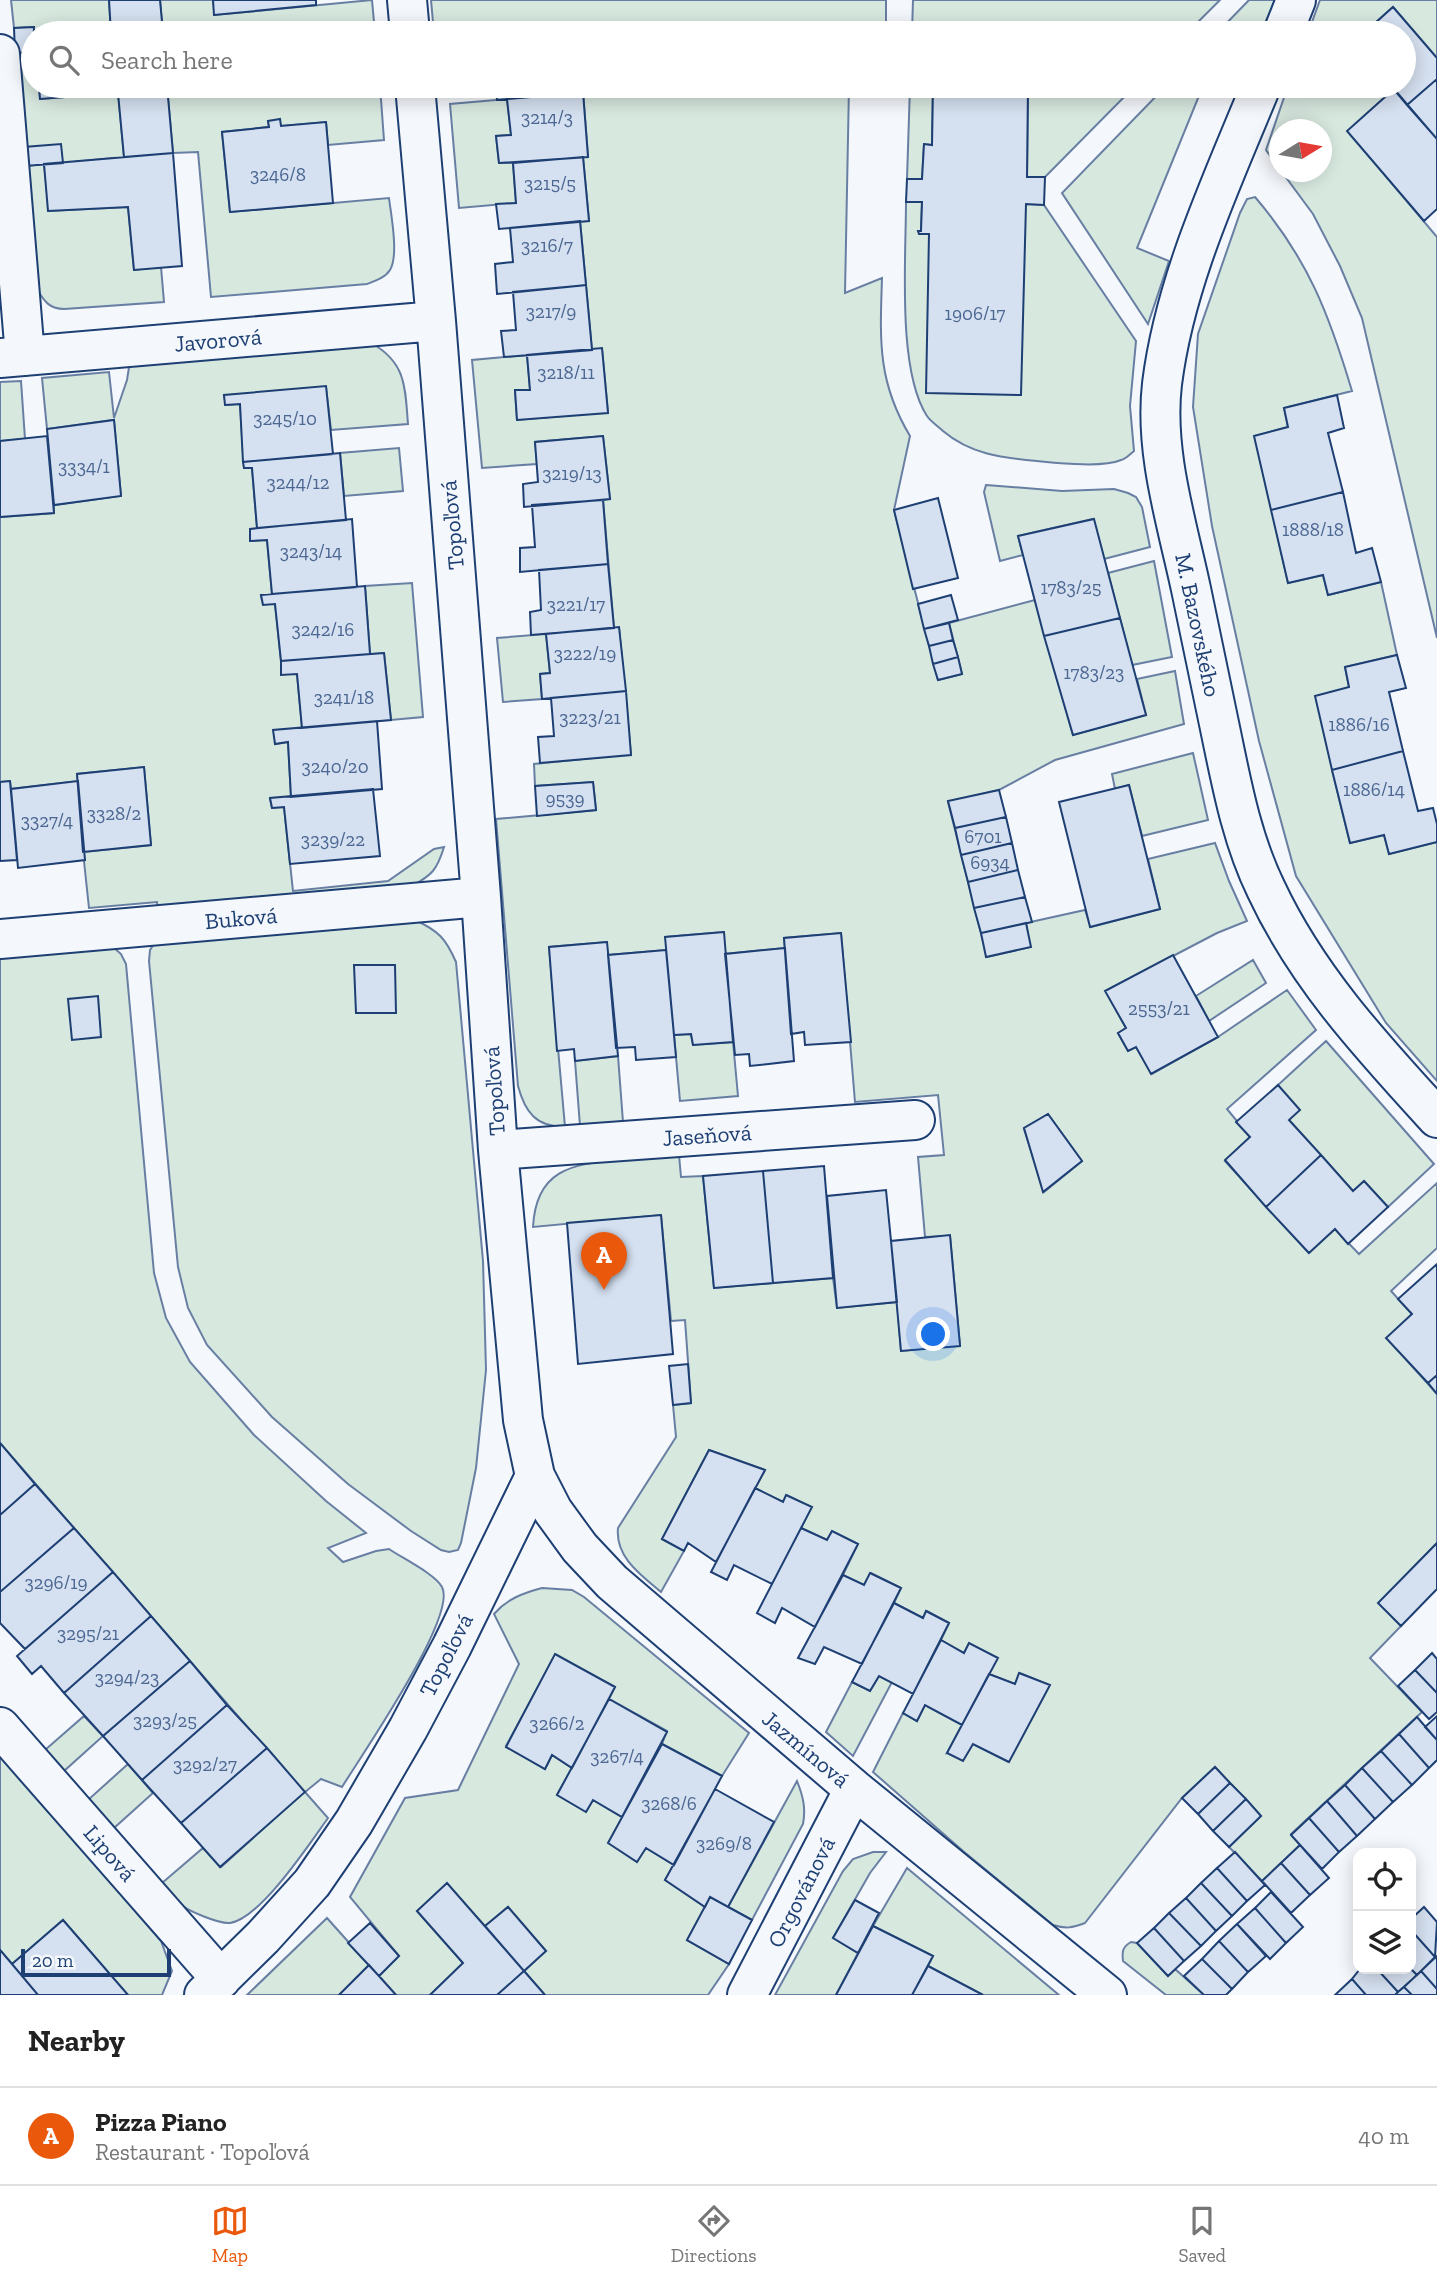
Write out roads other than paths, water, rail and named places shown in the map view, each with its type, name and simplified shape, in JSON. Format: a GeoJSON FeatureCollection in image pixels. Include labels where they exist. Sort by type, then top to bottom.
{"type":"FeatureCollection","features":[{"type":"Feature","properties":{"kind":"street"},"geometry":{"type":"LineString","coordinates":[[407,0],[409,21]]}},
{"type":"Feature","properties":{"kind":"street"},"geometry":{"type":"LineString","coordinates":[[1288,21],[1296,0]]}},
{"type":"Feature","properties":{"kind":"street"},"geometry":{"type":"LineString","coordinates":[[0,54],[12,357]]}},
{"type":"Feature","properties":{"kind":"street","name":"Topoľová"},"geometry":{"type":"LineString","coordinates":[[213,1987],[312,1883],[354,1822],[408,1729],[535,1476],[523,1420],[498,1150],[481,897],[416,98]]}},
{"type":"Feature","properties":{"kind":"street","name":"M. Bazovského"},"geometry":{"type":"LineString","coordinates":[[1257,98],[1198,244],[1172,326],[1160,408],[1167,474],[1230,778],[1247,843],[1265,888],[1287,932],[1313,973],[1378,1053],[1437,1118]]}},
{"type":"Feature","properties":{"kind":"street","name":"Javorová"},"geometry":{"type":"LineString","coordinates":[[12,357],[436,321]]}},
{"type":"Feature","properties":{"kind":"street","name":"Buková"},"geometry":{"type":"LineString","coordinates":[[0,939],[481,897]]}},
{"type":"Feature","properties":{"kind":"street","name":"Jaseňová"},"geometry":{"type":"LineString","coordinates":[[498,1150],[915,1120]]}},
{"type":"Feature","properties":{"kind":"street","name":"Jazmínová"},"geometry":{"type":"LineString","coordinates":[[535,1476],[553,1511],[580,1548],[612,1583],[854,1789],[1107,1995]]}},
{"type":"Feature","properties":{"kind":"street","name":"Lipová"},"geometry":{"type":"LineString","coordinates":[[0,1727],[213,1987]]}},
{"type":"Feature","properties":{"kind":"street","name":"Orgovánová"},"geometry":{"type":"LineString","coordinates":[[747,1995],[854,1789]]}},
{"type":"Feature","properties":{"kind":"place","name":"Pizza Piano"},"geometry":{"type":"Point","coordinates":[604,1290]}}]}
